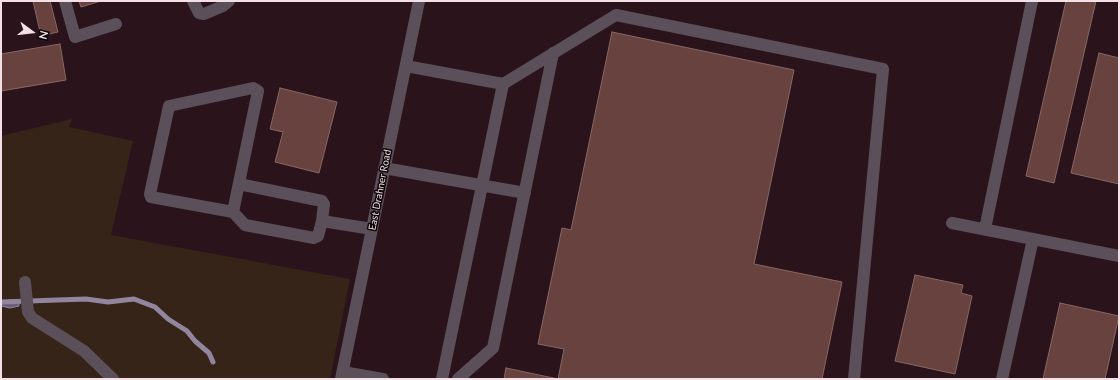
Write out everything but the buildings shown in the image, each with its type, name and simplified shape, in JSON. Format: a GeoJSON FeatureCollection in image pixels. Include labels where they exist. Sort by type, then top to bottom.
{"type":"FeatureCollection","features":[{"type":"Feature","properties":{"kind":"street"},"geometry":{"type":"LineString","coordinates":[[65,1],[75,37],[116,24]]}},
{"type":"Feature","properties":{"kind":"street"},"geometry":{"type":"LineString","coordinates":[[192,1],[199,13],[204,14],[224,6],[229,1]]}},
{"type":"Feature","properties":{"kind":"street","name":"East Drahner Road"},"geometry":{"type":"LineString","coordinates":[[342,375],[419,1]]}},
{"type":"Feature","properties":{"kind":"street"},"geometry":{"type":"LineString","coordinates":[[985,229],[1032,1]]}},
{"type":"Feature","properties":{"kind":"street"},"geometry":{"type":"LineString","coordinates":[[406,66],[503,84],[616,15],[883,69],[854,379]]}},
{"type":"Feature","properties":{"kind":"street"},"geometry":{"type":"LineString","coordinates":[[458,379],[493,348],[553,53]]}},
{"type":"Feature","properties":{"kind":"street"},"geometry":{"type":"LineString","coordinates":[[442,379],[503,84]]}},
{"type":"Feature","properties":{"kind":"street"},"geometry":{"type":"LineString","coordinates":[[233,212],[258,91],[254,88],[169,106],[150,194],[151,197],[233,212],[245,225],[314,238],[318,236],[324,204],[322,201],[239,184]]}},
{"type":"Feature","properties":{"kind":"street"},"geometry":{"type":"LineString","coordinates":[[384,168],[482,187],[525,193]]}},
{"type":"Feature","properties":{"kind":"street"},"geometry":{"type":"LineString","coordinates":[[322,221],[372,229]]}},
{"type":"Feature","properties":{"kind":"street"},"geometry":{"type":"LineString","coordinates":[[952,223],[1119,256]]}},
{"type":"Feature","properties":{"kind":"street"},"geometry":{"type":"LineString","coordinates":[[1002,379],[1033,239]]}},
{"type":"Feature","properties":{"kind":"street"},"geometry":{"type":"LineString","coordinates":[[24,282],[28,312],[32,318],[84,352],[113,379]]}},
{"type":"Feature","properties":{"kind":"street"},"geometry":{"type":"LineString","coordinates":[[342,375],[383,379]]}},
{"type":"Feature","properties":{"kind":"shaded area"},"geometry":{"type":"Polygon","coordinates":[[[72,119],[69,127],[133,141],[111,235],[350,279],[330,379],[1,379],[1,136],[72,119]]]}},
{"type":"Feature","properties":{"kind":"shaded area"},"geometry":{"type":"Polygon","coordinates":[[[9,300],[19,301],[19,306],[10,308],[1,306],[1,303],[9,300]]]}},
{"type":"Feature","properties":{"kind":"waterway"},"geometry":{"type":"LineString","coordinates":[[1,302],[86,299],[108,302],[134,299],[155,307],[168,319],[187,331],[195,341],[209,353],[213,362]]}}]}
